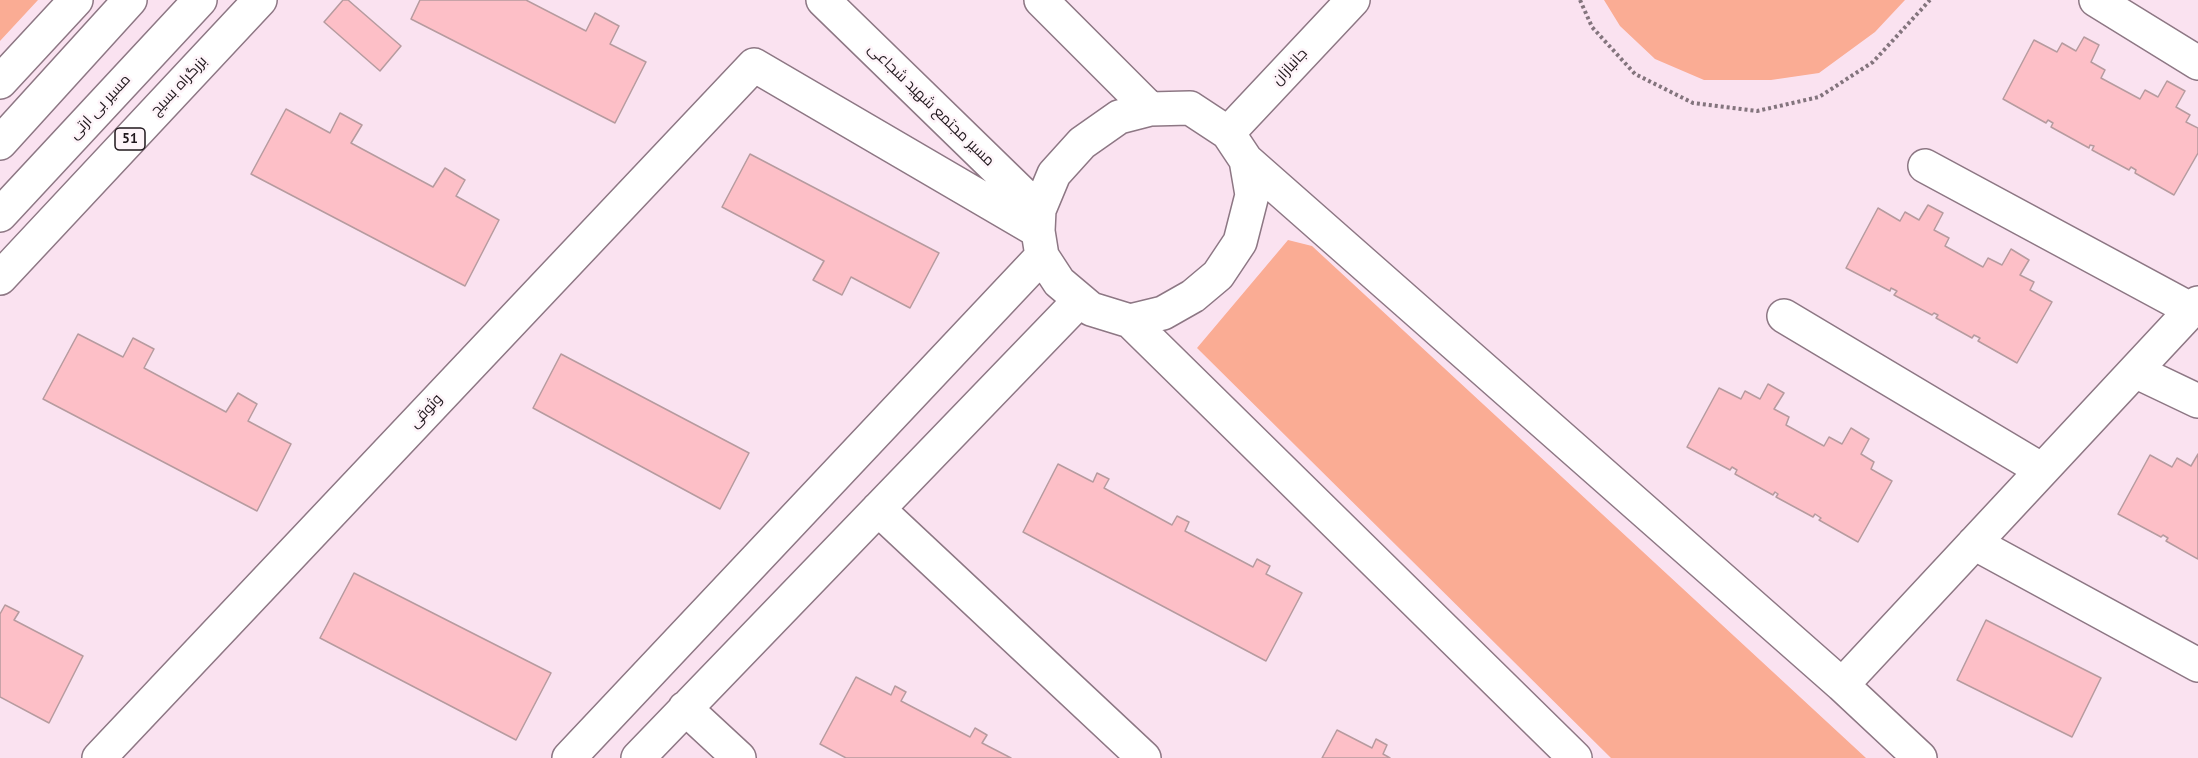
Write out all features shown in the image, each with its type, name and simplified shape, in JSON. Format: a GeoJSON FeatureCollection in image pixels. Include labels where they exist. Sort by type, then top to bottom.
{"type":"FeatureCollection","features":[{"type":"Feature","properties":{"kind":"main road"},"geometry":{"type":"LineString","coordinates":[[0,82],[76,0]]}},
{"type":"Feature","properties":{"kind":"main road"},"geometry":{"type":"LineString","coordinates":[[0,143],[130,0]]}},
{"type":"Feature","properties":{"kind":"main road","name":"مسیر بی ارتی"},"geometry":{"type":"LineString","coordinates":[[0,214],[200,0]]}},
{"type":"Feature","properties":{"kind":"main road","name":"بزرگراه بسیج"},"geometry":{"type":"LineString","coordinates":[[0,278],[260,0]]}},
{"type":"Feature","properties":{"kind":"main road","name":"مسیر مجتمع شهید شجاعی"},"geometry":{"type":"LineString","coordinates":[[823,0],[1040,232]]}},
{"type":"Feature","properties":{"kind":"main road"},"geometry":{"type":"LineString","coordinates":[[1041,0],[1150,109]]}},
{"type":"Feature","properties":{"kind":"main road","name":"جانبازان"},"geometry":{"type":"LineString","coordinates":[[1228,133],[1353,0]]}},
{"type":"Feature","properties":{"kind":"main road"},"geometry":{"type":"LineString","coordinates":[[2096,0],[2198,63]]}},
{"type":"Feature","properties":{"kind":"main road","name":"وثوقی"},"geometry":{"type":"LineString","coordinates":[[99,758],[754,65],[1040,232]]}},
{"type":"Feature","properties":{"kind":"main road"},"geometry":{"type":"LineString","coordinates":[[569,758],[1040,232],[1054,174],[1082,143],[1119,117],[1150,109],[1190,108],[1228,133],[1246,160],[1842,686],[1920,758]]}},
{"type":"Feature","properties":{"kind":"main road"},"geometry":{"type":"LineString","coordinates":[[1130,321],[1163,313],[1193,296],[1218,275],[1240,242],[1252,195],[1246,160]]}},
{"type":"Feature","properties":{"kind":"main road"},"geometry":{"type":"LineString","coordinates":[[1842,686],[2195,306],[1925,166]]}},
{"type":"Feature","properties":{"kind":"main road"},"geometry":{"type":"LineString","coordinates":[[1040,232],[1059,282],[1091,309],[1130,321],[1575,758]]}},
{"type":"Feature","properties":{"kind":"main road"},"geometry":{"type":"LineString","coordinates":[[638,758],[1080,300]]}},
{"type":"Feature","properties":{"kind":"main road"},"geometry":{"type":"LineString","coordinates":[[1784,316],[2042,470]]}},
{"type":"Feature","properties":{"kind":"main road"},"geometry":{"type":"LineString","coordinates":[[2135,370],[2198,401]]}},
{"type":"Feature","properties":{"kind":"main road"},"geometry":{"type":"LineString","coordinates":[[878,508],[1144,758]]}},
{"type":"Feature","properties":{"kind":"main road"},"geometry":{"type":"LineString","coordinates":[[1974,543],[2198,665]]}},
{"type":"Feature","properties":{"kind":"main road"},"geometry":{"type":"LineString","coordinates":[[685,708],[738,758]]}},
{"type":"Feature","properties":{"kind":"path"},"geometry":{"type":"LineString","coordinates":[[1580,0],[1592,27],[1635,74],[1693,103],[1757,111],[1819,97],[1873,62],[1930,0]]}},
{"type":"Feature","properties":{"kind":"shaded area"},"geometry":{"type":"Polygon","coordinates":[[[0,0],[38,0],[0,41],[0,0]]]}},
{"type":"Feature","properties":{"kind":"shaded area"},"geometry":{"type":"Polygon","coordinates":[[[1604,0],[1905,0],[1875,32],[1819,73],[1771,80],[1704,80],[1655,59],[1620,26],[1604,0]]]}},
{"type":"Feature","properties":{"kind":"shaded area"},"geometry":{"type":"Polygon","coordinates":[[[1288,240],[1312,246],[1866,758],[1611,758],[1197,348],[1288,240]]]}},
{"type":"Feature","properties":{"kind":"building"},"geometry":{"type":"Polygon","coordinates":[[[343,0],[348,0],[401,46],[380,71],[324,22],[343,0]]]}},
{"type":"Feature","properties":{"kind":"building"},"geometry":{"type":"Polygon","coordinates":[[[420,0],[526,0],[586,31],[595,13],[619,26],[610,44],[646,62],[615,123],[411,19],[420,0]]]}},
{"type":"Feature","properties":{"kind":"building"},"geometry":{"type":"Polygon","coordinates":[[[2084,37],[2099,45],[2091,62],[2105,70],[2101,78],[2140,99],[2145,90],[2158,97],[2167,81],[2185,91],[2176,107],[2190,115],[2186,122],[2198,128],[2198,153],[2174,195],[2135,173],[2136,170],[2131,167],[2129,170],[2092,150],[2094,146],[2090,145],[2089,148],[2051,127],[2053,123],[2048,120],[2046,123],[2003,99],[2034,40],[2057,52],[2062,43],[2076,51],[2084,37]]]}},
{"type":"Feature","properties":{"kind":"building"},"geometry":{"type":"Polygon","coordinates":[[[286,109],[330,133],[340,113],[362,125],[351,143],[433,187],[445,168],[465,180],[456,196],[499,220],[465,286],[251,174],[286,109]]]}},
{"type":"Feature","properties":{"kind":"building"},"geometry":{"type":"Polygon","coordinates":[[[750,154],[939,253],[910,308],[851,277],[842,295],[813,280],[824,261],[722,207],[750,154]]]}},
{"type":"Feature","properties":{"kind":"building"},"geometry":{"type":"Polygon","coordinates":[[[1928,205],[1943,213],[1934,230],[1949,238],[1945,246],[1983,267],[1988,258],[2002,265],[2011,249],[2029,260],[2020,275],[2034,282],[2030,290],[2052,302],[2017,363],[1978,341],[1980,338],[1974,335],[1972,338],[1936,318],[1938,315],[1934,313],[1932,315],[1894,295],[1897,291],[1891,288],[1890,291],[1846,268],[1878,208],[1900,221],[1905,212],[1919,220],[1928,205]]]}},
{"type":"Feature","properties":{"kind":"building"},"geometry":{"type":"Polygon","coordinates":[[[78,334],[123,357],[133,338],[154,349],[144,368],[226,412],[238,393],[257,404],[248,421],[291,444],[257,511],[43,399],[78,334]]]}},
{"type":"Feature","properties":{"kind":"building"},"geometry":{"type":"Polygon","coordinates":[[[561,354],[749,453],[720,509],[533,408],[561,354]]]}},
{"type":"Feature","properties":{"kind":"building"},"geometry":{"type":"Polygon","coordinates":[[[1768,384],[1784,393],[1774,409],[1789,417],[1786,425],[1824,446],[1829,437],[1842,444],[1851,428],[1869,439],[1861,454],[1874,462],[1871,469],[1892,481],[1858,542],[1819,520],[1821,518],[1815,514],[1813,517],[1776,497],[1778,494],[1775,492],[1773,495],[1735,474],[1737,470],[1732,467],[1730,470],[1687,447],[1719,388],[1741,399],[1745,391],[1760,399],[1768,384]]]}},
{"type":"Feature","properties":{"kind":"building"},"geometry":{"type":"Polygon","coordinates":[[[2198,454],[2198,559],[2166,541],[2168,538],[2163,535],[2161,537],[2118,514],[2150,455],[2172,467],[2177,458],[2191,466],[2198,454]]]}},
{"type":"Feature","properties":{"kind":"building"},"geometry":{"type":"Polygon","coordinates":[[[1058,464],[1093,482],[1097,473],[1109,479],[1104,488],[1172,525],[1177,516],[1189,522],[1185,531],[1253,567],[1257,559],[1270,566],[1266,574],[1302,593],[1266,661],[1023,532],[1058,464]]]}},
{"type":"Feature","properties":{"kind":"building"},"geometry":{"type":"Polygon","coordinates":[[[354,573],[551,673],[516,740],[320,638],[354,573]]]}},
{"type":"Feature","properties":{"kind":"building"},"geometry":{"type":"Polygon","coordinates":[[[5,605],[19,612],[14,620],[83,656],[49,723],[0,697],[0,614],[5,605]]]}},
{"type":"Feature","properties":{"kind":"building"},"geometry":{"type":"Polygon","coordinates":[[[1986,620],[2101,678],[2072,737],[1957,680],[1986,620]]]}},
{"type":"Feature","properties":{"kind":"building"},"geometry":{"type":"Polygon","coordinates":[[[856,677],[891,695],[895,686],[906,692],[901,701],[970,737],[975,728],[987,735],[982,743],[1011,758],[846,758],[820,744],[856,677]]]}},
{"type":"Feature","properties":{"kind":"building"},"geometry":{"type":"Polygon","coordinates":[[[1337,730],[1372,748],[1376,739],[1387,745],[1383,754],[1390,758],[1322,758],[1337,730]]]}}]}
